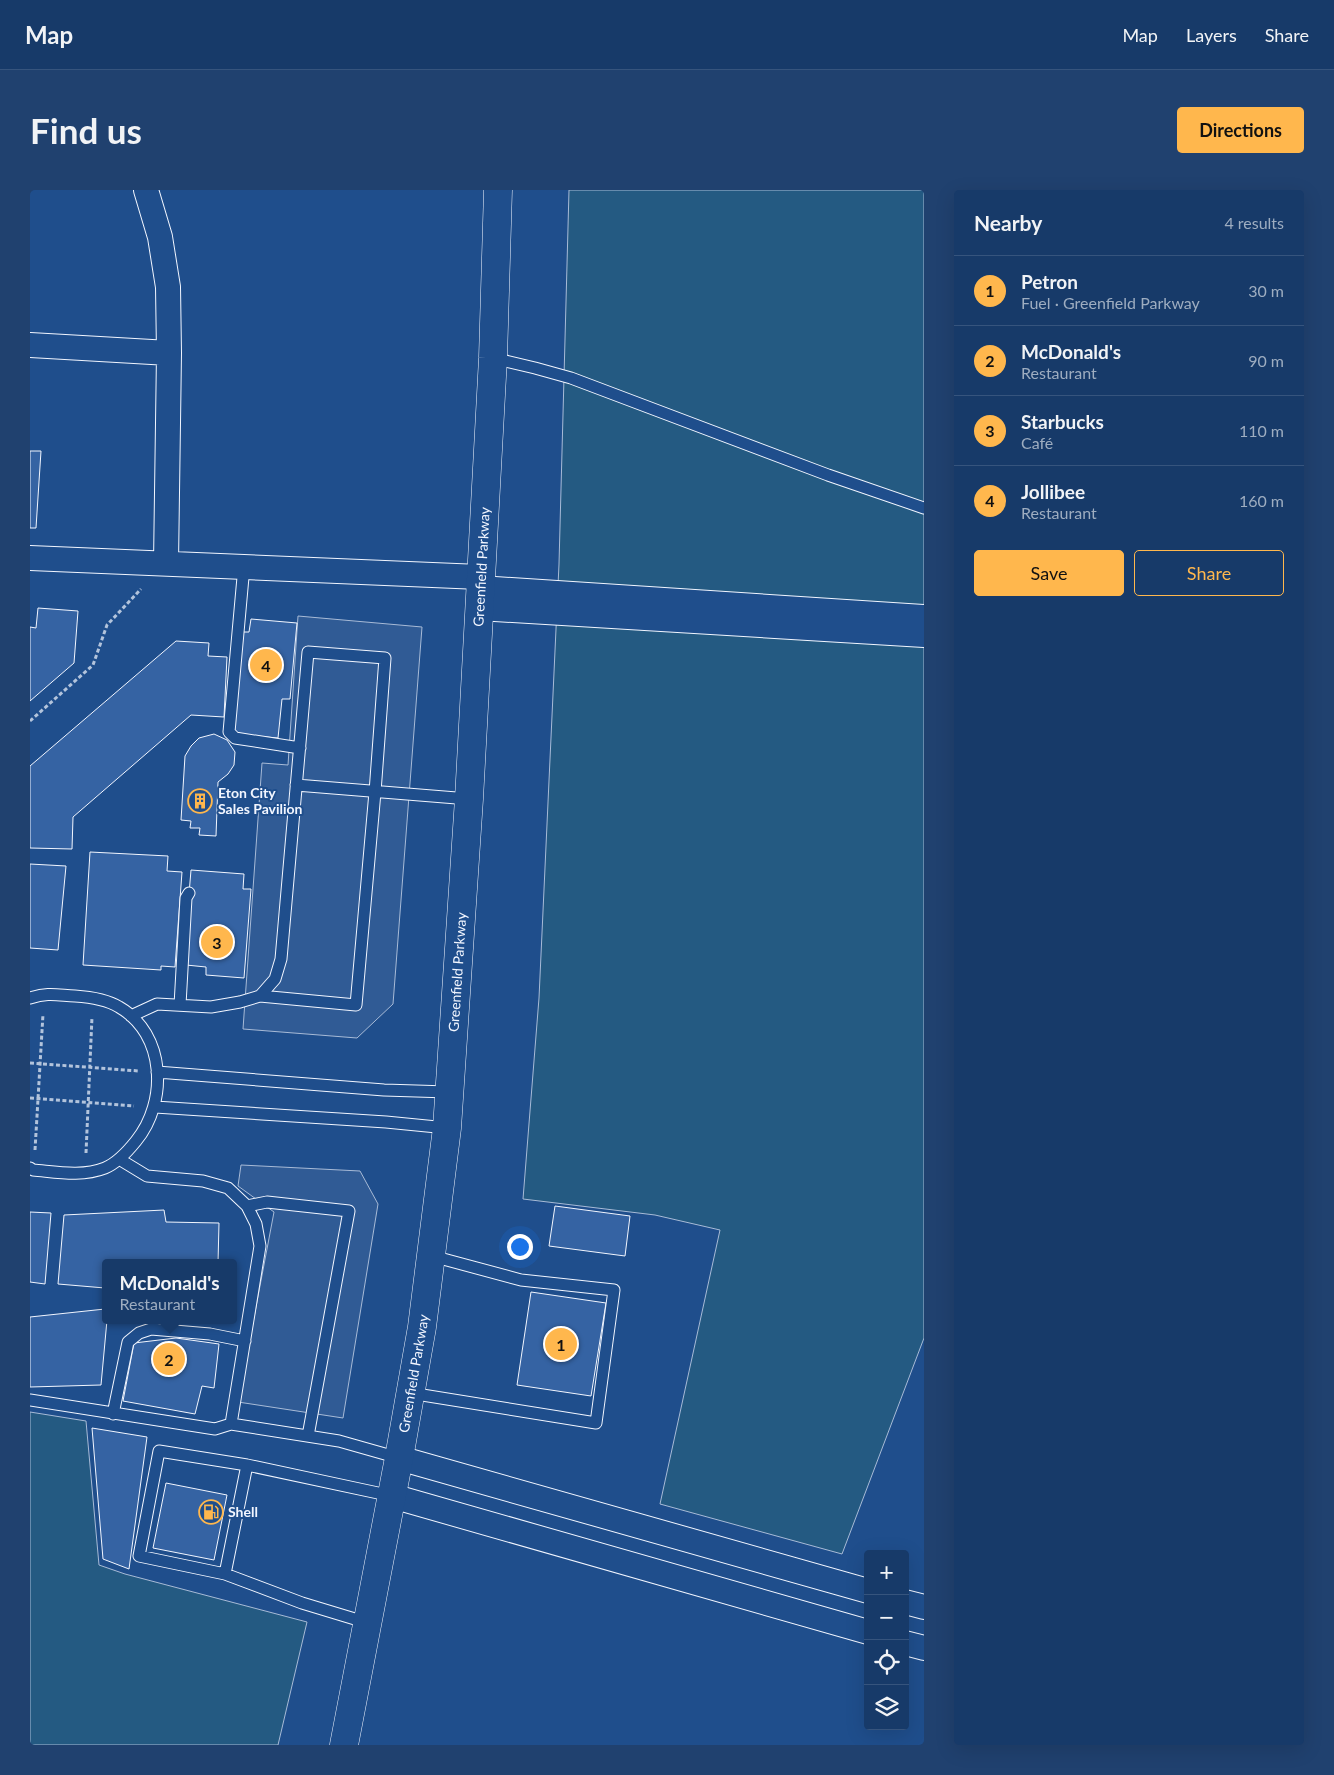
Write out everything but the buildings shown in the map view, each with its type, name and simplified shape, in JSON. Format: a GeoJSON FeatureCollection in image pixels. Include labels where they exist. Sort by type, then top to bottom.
{"type":"FeatureCollection","features":[{"type":"Feature","properties":{"kind":"main road","name":"Greenfield Parkway"},"geometry":{"type":"LineString","coordinates":[[344,1745],[392,1496],[422,1327],[447,1128],[469,799],[493,358],[498,190]]}},
{"type":"Feature","properties":{"kind":"street"},"geometry":{"type":"LineString","coordinates":[[146,190],[160,237],[168,287],[166,563]]}},
{"type":"Feature","properties":{"kind":"street"},"geometry":{"type":"LineString","coordinates":[[30,344],[169,353]]}},
{"type":"Feature","properties":{"kind":"street"},"geometry":{"type":"LineString","coordinates":[[30,558],[244,566],[924,635]]}},
{"type":"Feature","properties":{"kind":"street"},"geometry":{"type":"LineString","coordinates":[[480,591],[924,617]]}},
{"type":"Feature","properties":{"kind":"street"},"geometry":{"type":"LineString","coordinates":[[399,1458],[864,1590]]}},
{"type":"Feature","properties":{"kind":"street"},"geometry":{"type":"LineString","coordinates":[[392,1496],[864,1631]]}},
{"type":"Feature","properties":{"kind":"street"},"geometry":{"type":"LineString","coordinates":[[909,1603],[924,1607]]}},
{"type":"Feature","properties":{"kind":"street"},"geometry":{"type":"LineString","coordinates":[[909,1644],[924,1648]]}},
{"type":"Feature","properties":{"kind":"lane"},"geometry":{"type":"LineString","coordinates":[[493,358],[535,368],[610,392],[828,475],[924,508]]}},
{"type":"Feature","properties":{"kind":"lane"},"geometry":{"type":"LineString","coordinates":[[244,566],[229,732],[235,738],[300,748]]}},
{"type":"Feature","properties":{"kind":"lane"},"geometry":{"type":"LineString","coordinates":[[131,1016],[157,1004],[211,1007],[260,996],[356,1005],[385,658],[308,652],[281,959],[274,979],[260,996]]}},
{"type":"Feature","properties":{"kind":"lane"},"geometry":{"type":"LineString","coordinates":[[296,785],[469,799]]}},
{"type":"Feature","properties":{"kind":"lane"},"geometry":{"type":"LineString","coordinates":[[180,1005],[186,898],[189,893]]}},
{"type":"Feature","properties":{"kind":"lane"},"geometry":{"type":"LineString","coordinates":[[30,998],[44,993],[93,998],[118,1006],[131,1016],[143,1030],[152,1046],[158,1082],[154,1107],[143,1133],[131,1148],[106,1168],[85,1174],[32,1169]]}},
{"type":"Feature","properties":{"kind":"lane"},"geometry":{"type":"LineString","coordinates":[[157,1072],[384,1090],[448,1092]]}},
{"type":"Feature","properties":{"kind":"lane"},"geometry":{"type":"LineString","coordinates":[[154,1107],[386,1122],[447,1128]]}},
{"type":"Feature","properties":{"kind":"lane"},"geometry":{"type":"LineString","coordinates":[[119,1159],[147,1176],[203,1181],[228,1188],[247,1206],[256,1224],[260,1246],[231,1424]]}},
{"type":"Feature","properties":{"kind":"lane"},"geometry":{"type":"LineString","coordinates":[[247,1206],[267,1202],[349,1211],[308,1436]]}},
{"type":"Feature","properties":{"kind":"lane"},"geometry":{"type":"LineString","coordinates":[[410,1393],[596,1423],[614,1290],[521,1280],[432,1256]]}},
{"type":"Feature","properties":{"kind":"lane"},"geometry":{"type":"LineString","coordinates":[[113,1414],[128,1342],[139,1333],[151,1329],[210,1334],[245,1340]]}},
{"type":"Feature","properties":{"kind":"lane"},"geometry":{"type":"LineString","coordinates":[[30,1400],[215,1429],[231,1424],[339,1440],[399,1458]]}},
{"type":"Feature","properties":{"kind":"lane"},"geometry":{"type":"LineString","coordinates":[[368,1624],[302,1603],[225,1574],[139,1556],[159,1451],[247,1465],[392,1496]]}},
{"type":"Feature","properties":{"kind":"lane"},"geometry":{"type":"LineString","coordinates":[[225,1574],[247,1465]]}},
{"type":"Feature","properties":{"kind":"path"},"geometry":{"type":"LineString","coordinates":[[30,720],[92,665],[107,625],[166,563]]}},
{"type":"Feature","properties":{"kind":"path"},"geometry":{"type":"LineString","coordinates":[[32,1169],[44,993]]}},
{"type":"Feature","properties":{"kind":"path"},"geometry":{"type":"LineString","coordinates":[[85,1174],[93,998]]}},
{"type":"Feature","properties":{"kind":"path"},"geometry":{"type":"LineString","coordinates":[[30,1063],[157,1072]]}},
{"type":"Feature","properties":{"kind":"path"},"geometry":{"type":"LineString","coordinates":[[30,1098],[154,1107]]}},
{"type":"Feature","properties":{"kind":"shaded area"},"geometry":{"type":"Polygon","coordinates":[[[569,190],[924,190],[924,1338],[842,1554],[660,1504],[720,1230],[655,1215],[523,1199],[539,998],[559,564],[569,190]]]}},
{"type":"Feature","properties":{"kind":"shaded area"},"geometry":{"type":"Polygon","coordinates":[[[298,616],[422,627],[393,1004],[357,1038],[243,1029],[262,763],[288,765],[298,616]]]}},
{"type":"Feature","properties":{"kind":"shaded area"},"geometry":{"type":"Polygon","coordinates":[[[241,1165],[360,1171],[378,1204],[343,1418],[238,1402],[274,1212],[238,1186],[241,1165]]]}},
{"type":"Feature","properties":{"kind":"shaded area"},"geometry":{"type":"Polygon","coordinates":[[[30,1412],[86,1421],[99,1565],[125,1574],[307,1622],[278,1745],[30,1745],[30,1412]]]}},
{"type":"Feature","properties":{"kind":"place","name":"Jollibee"},"geometry":{"type":"Point","coordinates":[266,665]}},
{"type":"Feature","properties":{"kind":"place","name":"Eton City Sales Pavilion"},"geometry":{"type":"Point","coordinates":[200,801]}},
{"type":"Feature","properties":{"kind":"place","name":"Starbucks"},"geometry":{"type":"Point","coordinates":[217,942]}},
{"type":"Feature","properties":{"kind":"place","name":"Petron"},"geometry":{"type":"Point","coordinates":[561,1344]}},
{"type":"Feature","properties":{"kind":"place","name":"McDonald's"},"geometry":{"type":"Point","coordinates":[169,1359]}},
{"type":"Feature","properties":{"kind":"place","name":"Shell"},"geometry":{"type":"Point","coordinates":[211,1512]}}]}
